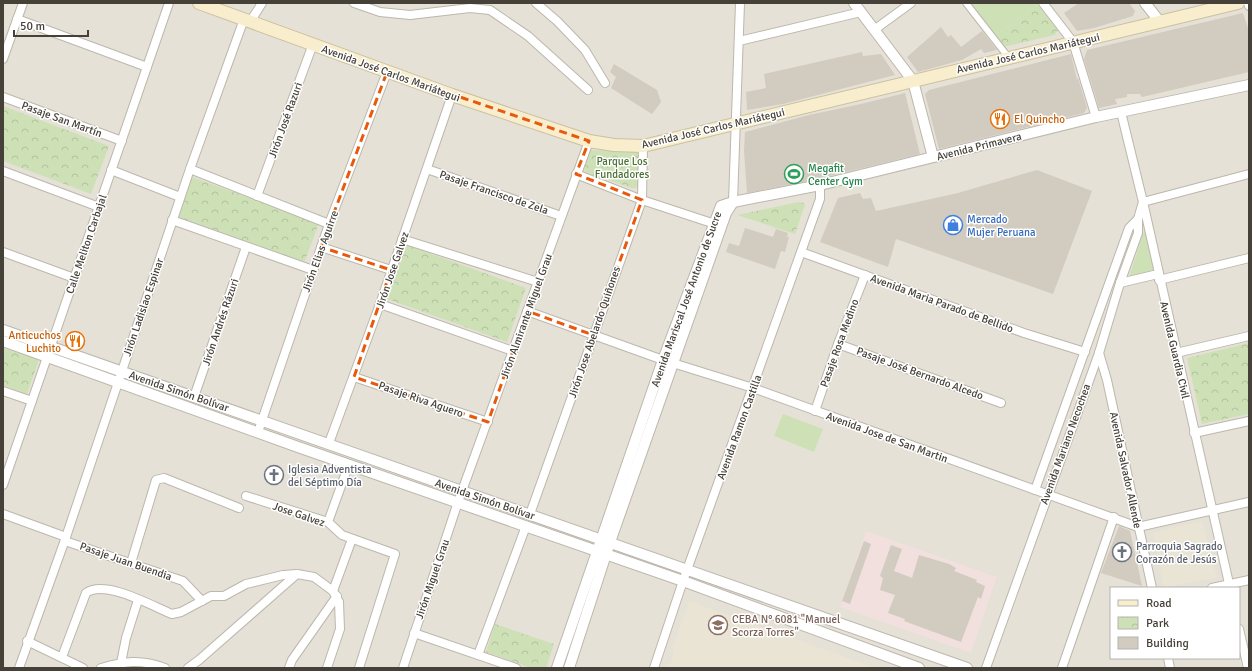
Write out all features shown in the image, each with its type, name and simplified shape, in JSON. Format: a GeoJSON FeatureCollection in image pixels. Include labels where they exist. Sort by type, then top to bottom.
{"type":"FeatureCollection","features":[{"type":"Feature","properties":{"kind":"main road","name":"Avenida José Carlos Mariátegui"},"geometry":{"type":"LineString","coordinates":[[199,3],[387,72],[589,141],[614,145],[643,146],[1238,3]]}},
{"type":"Feature","properties":{"kind":"street"},"geometry":{"type":"LineString","coordinates":[[3,59],[23,3]]}},
{"type":"Feature","properties":{"kind":"street","name":"Calle Meliton Carbajal"},"geometry":{"type":"LineString","coordinates":[[3,486],[6,469],[32,401],[169,3]]}},
{"type":"Feature","properties":{"kind":"street","name":"Jirón Ladislao Espinar"},"geometry":{"type":"LineString","coordinates":[[19,668],[27,641],[66,539],[180,197],[247,20],[262,3]]}},
{"type":"Feature","properties":{"kind":"street"},"geometry":{"type":"LineString","coordinates":[[354,3],[380,12],[410,15],[470,8],[490,10],[528,36],[588,90]]}},
{"type":"Feature","properties":{"kind":"street"},"geometry":{"type":"LineString","coordinates":[[536,3],[557,21],[585,50],[605,83]]}},
{"type":"Feature","properties":{"kind":"street"},"geometry":{"type":"LineString","coordinates":[[733,202],[740,3]]}},
{"type":"Feature","properties":{"kind":"street"},"geometry":{"type":"LineString","coordinates":[[854,3],[912,81],[933,157]]}},
{"type":"Feature","properties":{"kind":"street"},"geometry":{"type":"LineString","coordinates":[[874,30],[912,3]]}},
{"type":"Feature","properties":{"kind":"street"},"geometry":{"type":"LineString","coordinates":[[966,3],[1009,58]]}},
{"type":"Feature","properties":{"kind":"street"},"geometry":{"type":"LineString","coordinates":[[1043,3],[1074,42],[1096,117]]}},
{"type":"Feature","properties":{"kind":"street"},"geometry":{"type":"LineString","coordinates":[[1145,3],[1160,22]]}},
{"type":"Feature","properties":{"kind":"street"},"geometry":{"type":"LineString","coordinates":[[739,41],[861,12]]}},
{"type":"Feature","properties":{"kind":"street"},"geometry":{"type":"LineString","coordinates":[[17,19],[147,67]]}},
{"type":"Feature","properties":{"kind":"street","name":"Jirón José Razuri"},"geometry":{"type":"LineString","coordinates":[[257,196],[313,44]]}},
{"type":"Feature","properties":{"kind":"street","name":"Jirón Elias Aguirre"},"geometry":{"type":"LineString","coordinates":[[258,432],[329,224],[387,72]]}},
{"type":"Feature","properties":{"kind":"street","name":"Avenida Primavera"},"geometry":{"type":"LineString","coordinates":[[733,202],[820,185],[1096,117],[1249,84]]}},
{"type":"Feature","properties":{"kind":"street","name":"Jirón Jose Galvez"},"geometry":{"type":"LineString","coordinates":[[329,443],[380,304],[452,95]]}},
{"type":"Feature","properties":{"kind":"street","name":"Pasaje San Martín"},"geometry":{"type":"LineString","coordinates":[[3,97],[122,141]]}},
{"type":"Feature","properties":{"kind":"street","name":"Avenida Guardia Civil"},"geometry":{"type":"LineString","coordinates":[[1121,112],[1143,202],[1229,586]]}},
{"type":"Feature","properties":{"kind":"street","name":"Jirón Almirante Miguel Grau"},"geometry":{"type":"LineString","coordinates":[[463,491],[589,141]]}},
{"type":"Feature","properties":{"kind":"street","name":"Jirón Jose Abelardo Quiñones"},"geometry":{"type":"LineString","coordinates":[[530,514],[642,200],[643,146]]}},
{"type":"Feature","properties":{"kind":"street","name":"Pasaje Francisco de Zela"},"geometry":{"type":"LineString","coordinates":[[427,169],[562,216]]}},
{"type":"Feature","properties":{"kind":"street"},"geometry":{"type":"LineString","coordinates":[[112,170],[180,197]]}},
{"type":"Feature","properties":{"kind":"street"},"geometry":{"type":"LineString","coordinates":[[190,170],[329,224]]}},
{"type":"Feature","properties":{"kind":"street"},"geometry":{"type":"LineString","coordinates":[[3,171],[99,207]]}},
{"type":"Feature","properties":{"kind":"street"},"geometry":{"type":"LineString","coordinates":[[576,174],[642,200],[717,225]]}},
{"type":"Feature","properties":{"kind":"street"},"geometry":{"type":"LineString","coordinates":[[1143,202],[1249,174]]}},
{"type":"Feature","properties":{"kind":"street","name":"Avenida Ramon Castilla"},"geometry":{"type":"LineString","coordinates":[[654,668],[687,568],[820,199],[820,185]]}},
{"type":"Feature","properties":{"kind":"street","name":"Avenida Mariscal José Antonio de Sucre"},"geometry":{"type":"LineString","coordinates":[[569,668],[605,540],[663,360],[717,225],[733,202]]}},
{"type":"Feature","properties":{"kind":"street","name":"Avenida Mariano Necochea"},"geometry":{"type":"LineString","coordinates":[[986,668],[1047,494],[1099,353],[1120,283],[1138,233],[1138,219],[1143,202]]}},
{"type":"Feature","properties":{"kind":"street","name":"Avenida Mariano Necochea"},"geometry":{"type":"LineString","coordinates":[[1035,490],[1129,228],[1138,219]]}},
{"type":"Feature","properties":{"kind":"street"},"geometry":{"type":"LineString","coordinates":[[172,220],[313,270]]}},
{"type":"Feature","properties":{"kind":"street","name":"Avenida Mariscal José Antonio de Sucre"},"geometry":{"type":"LineString","coordinates":[[605,540],[674,364],[717,225]]}},
{"type":"Feature","properties":{"kind":"street"},"geometry":{"type":"LineString","coordinates":[[402,239],[538,282]]}},
{"type":"Feature","properties":{"kind":"street","name":"Jirón Andrés Rázuri"},"geometry":{"type":"LineString","coordinates":[[194,397],[246,247]]}},
{"type":"Feature","properties":{"kind":"street"},"geometry":{"type":"LineString","coordinates":[[321,247],[391,270]]}},
{"type":"Feature","properties":{"kind":"street"},"geometry":{"type":"LineString","coordinates":[[3,252],[74,278]]}},
{"type":"Feature","properties":{"kind":"street","name":"Avenida Maria Parado de Bellido"},"geometry":{"type":"LineString","coordinates":[[801,252],[1024,333],[1085,352]]}},
{"type":"Feature","properties":{"kind":"street"},"geometry":{"type":"LineString","coordinates":[[1120,283],[1159,277],[1249,258]]}},
{"type":"Feature","properties":{"kind":"street","name":"Pasaje Rosa Medino"},"geometry":{"type":"LineString","coordinates":[[815,411],[838,344],[865,275]]}},
{"type":"Feature","properties":{"kind":"street"},"geometry":{"type":"LineString","coordinates":[[380,304],[513,351]]}},
{"type":"Feature","properties":{"kind":"street","name":"Avenida Jose de San Martin"},"geometry":{"type":"LineString","coordinates":[[527,311],[674,364],[753,388],[1114,517],[1138,527]]}},
{"type":"Feature","properties":{"kind":"street","name":"Avenida Simón Bolívar"},"geometry":{"type":"LineString","coordinates":[[3,330],[49,352],[118,381],[348,464],[683,581],[919,668]]}},
{"type":"Feature","properties":{"kind":"street"},"geometry":{"type":"LineString","coordinates":[[1176,354],[1249,336]]}},
{"type":"Feature","properties":{"kind":"street","name":"Avenida Simón Bolívar"},"geometry":{"type":"LineString","coordinates":[[3,340],[121,371],[687,568],[967,668]]}},
{"type":"Feature","properties":{"kind":"street","name":"Pasaje José Bernardo Alcedo"},"geometry":{"type":"LineString","coordinates":[[838,344],[1001,403]]}},
{"type":"Feature","properties":{"kind":"street","name":"Avenida Salvador Allende"},"geometry":{"type":"LineString","coordinates":[[1099,353],[1107,380],[1152,587]]}},
{"type":"Feature","properties":{"kind":"street","name":"Pasaje Riva Aguero"},"geometry":{"type":"LineString","coordinates":[[354,377],[488,422]]}},
{"type":"Feature","properties":{"kind":"street"},"geometry":{"type":"LineString","coordinates":[[3,391],[32,401]]}},
{"type":"Feature","properties":{"kind":"street"},"geometry":{"type":"LineString","coordinates":[[1194,433],[1249,421]]}},
{"type":"Feature","properties":{"kind":"street"},"geometry":{"type":"LineString","coordinates":[[328,522],[348,464]]}},
{"type":"Feature","properties":{"kind":"street"},"geometry":{"type":"LineString","coordinates":[[131,563],[156,480],[164,478],[240,508]]}},
{"type":"Feature","properties":{"kind":"street","name":"Jirón Miguel Grau"},"geometry":{"type":"LineString","coordinates":[[403,668],[458,502],[463,491]]}},
{"type":"Feature","properties":{"kind":"street","name":"Jose Galvez"},"geometry":{"type":"LineString","coordinates":[[246,496],[328,522],[342,535],[352,540],[395,554],[359,668]]}},
{"type":"Feature","properties":{"kind":"street"},"geometry":{"type":"LineString","coordinates":[[1138,527],[1249,502]]}},
{"type":"Feature","properties":{"kind":"street","name":"Pasaje Juan Buendia"},"geometry":{"type":"LineString","coordinates":[[3,514],[66,539],[183,581],[202,601]]}},
{"type":"Feature","properties":{"kind":"street"},"geometry":{"type":"LineString","coordinates":[[1062,668],[1114,517]]}},
{"type":"Feature","properties":{"kind":"street"},"geometry":{"type":"LineString","coordinates":[[478,656],[526,526]]}},
{"type":"Feature","properties":{"kind":"street"},"geometry":{"type":"LineString","coordinates":[[289,668],[292,660],[335,594],[352,540]]}},
{"type":"Feature","properties":{"kind":"street","name":"Avenida Mariscal José Antonio de Sucre"},"geometry":{"type":"LineString","coordinates":[[557,668],[602,552]]}},
{"type":"Feature","properties":{"kind":"street"},"geometry":{"type":"LineString","coordinates":[[62,657],[86,593],[91,590],[111,589],[172,614],[181,612],[212,596],[224,596],[246,584],[297,574],[314,577],[335,594],[341,616],[340,629],[327,668]]}},
{"type":"Feature","properties":{"kind":"street"},"geometry":{"type":"LineString","coordinates":[[188,668],[197,664],[297,574]]}},
{"type":"Feature","properties":{"kind":"street"},"geometry":{"type":"LineString","coordinates":[[1229,586],[1249,580]]}},
{"type":"Feature","properties":{"kind":"street"},"geometry":{"type":"LineString","coordinates":[[121,665],[126,638],[138,600]]}},
{"type":"Feature","properties":{"kind":"street"},"geometry":{"type":"LineString","coordinates":[[414,633],[516,668]]}},
{"type":"Feature","properties":{"kind":"street"},"geometry":{"type":"LineString","coordinates":[[1240,633],[1248,668]]}},
{"type":"Feature","properties":{"kind":"street"},"geometry":{"type":"LineString","coordinates":[[865,648],[870,634]]}},
{"type":"Feature","properties":{"kind":"street"},"geometry":{"type":"LineString","coordinates":[[27,641],[83,668]]}},
{"type":"Feature","properties":{"kind":"street"},"geometry":{"type":"LineString","coordinates":[[101,668],[153,663],[165,668]]}},
{"type":"Feature","properties":{"kind":"highlighted area"},"geometry":{"type":"Polygon","coordinates":[[[387,72],[589,141],[576,174],[642,200],[593,335],[527,311],[488,422],[354,377],[391,270],[321,247],[387,72]]]}},
{"type":"Feature","properties":{"kind":"shaded area"},"geometry":{"type":"Polygon","coordinates":[[[3,3],[1249,3],[1249,668],[3,668],[3,3]]]}},
{"type":"Feature","properties":{"kind":"shaded area"},"geometry":{"type":"Polygon","coordinates":[[[1202,521],[1217,577],[1164,587],[1153,533],[1202,521]]]}},
{"type":"Feature","properties":{"kind":"shaded area"},"geometry":{"type":"Polygon","coordinates":[[[866,531],[997,577],[971,653],[840,607],[866,531]]]}},
{"type":"Feature","properties":{"kind":"shaded area","name":"CEBA N° 6081 \"Manuel Scorza Torres\""},"geometry":{"type":"Polygon","coordinates":[[[689,601],[876,668],[666,668],[667,665],[671,663],[674,652],[672,650],[689,601]]]}},
{"type":"Feature","properties":{"kind":"green space"},"geometry":{"type":"Polygon","coordinates":[[[969,3],[1037,3],[1038,5],[994,36],[969,3]]]}},
{"type":"Feature","properties":{"kind":"green space"},"geometry":{"type":"Polygon","coordinates":[[[1038,5],[1058,30],[1055,35],[1003,47],[994,36],[1038,5]]]}},
{"type":"Feature","properties":{"kind":"green space"},"geometry":{"type":"Polygon","coordinates":[[[3,106],[109,146],[91,194],[3,161],[3,106]]]}},
{"type":"Feature","properties":{"kind":"green space","name":"Parque Los Fundadores"},"geometry":{"type":"Polygon","coordinates":[[[590,150],[639,152],[639,184],[636,188],[585,172],[584,165],[590,150]]]}},
{"type":"Feature","properties":{"kind":"green space"},"geometry":{"type":"Polygon","coordinates":[[[192,177],[319,223],[304,263],[178,217],[192,177]]]}},
{"type":"Feature","properties":{"kind":"green space"},"geometry":{"type":"Polygon","coordinates":[[[798,202],[804,203],[805,205],[795,234],[737,215],[798,202]]]}},
{"type":"Feature","properties":{"kind":"green space"},"geometry":{"type":"Polygon","coordinates":[[[1145,228],[1155,270],[1129,277],[1145,228]]]}},
{"type":"Feature","properties":{"kind":"green space"},"geometry":{"type":"Polygon","coordinates":[[[407,245],[526,288],[507,342],[387,299],[407,245]]]}},
{"type":"Feature","properties":{"kind":"green space"},"geometry":{"type":"Polygon","coordinates":[[[1249,343],[1249,414],[1202,424],[1187,358],[1249,343]]]}},
{"type":"Feature","properties":{"kind":"green space"},"geometry":{"type":"Polygon","coordinates":[[[3,348],[39,360],[27,394],[3,385],[3,348]]]}},
{"type":"Feature","properties":{"kind":"green space"},"geometry":{"type":"Polygon","coordinates":[[[783,414],[823,429],[814,452],[774,436],[783,414]]]}},
{"type":"Feature","properties":{"kind":"green space"},"geometry":{"type":"Polygon","coordinates":[[[495,624],[554,644],[546,668],[531,668],[486,652],[495,624]]]}},
{"type":"Feature","properties":{"kind":"building"},"geometry":{"type":"Polygon","coordinates":[[[1079,3],[1129,3],[1135,11],[1133,16],[1094,28],[1077,31],[1064,13],[1079,3]]]}},
{"type":"Feature","properties":{"kind":"building"},"geometry":{"type":"Polygon","coordinates":[[[1243,13],[1249,31],[1249,72],[1142,97],[1140,94],[1127,94],[1127,97],[1115,99],[1117,104],[1099,108],[1084,59],[1087,50],[1243,13]]]}},
{"type":"Feature","properties":{"kind":"building"},"geometry":{"type":"Polygon","coordinates":[[[941,27],[948,37],[951,35],[961,47],[982,31],[997,50],[984,53],[981,49],[962,60],[918,72],[907,57],[941,27]]]}},
{"type":"Feature","properties":{"kind":"building"},"geometry":{"type":"Polygon","coordinates":[[[862,52],[863,56],[881,54],[895,75],[783,104],[747,110],[746,92],[766,88],[764,74],[862,52]]]}},
{"type":"Feature","properties":{"kind":"building"},"geometry":{"type":"Polygon","coordinates":[[[1071,54],[1077,80],[1078,78],[1087,108],[1084,113],[939,149],[925,94],[929,90],[1071,54]]]}},
{"type":"Feature","properties":{"kind":"building"},"geometry":{"type":"Polygon","coordinates":[[[614,64],[657,90],[661,102],[652,114],[611,88],[616,77],[610,72],[614,64]]]}},
{"type":"Feature","properties":{"kind":"building"},"geometry":{"type":"Polygon","coordinates":[[[905,93],[920,154],[809,181],[747,193],[744,151],[745,132],[809,115],[905,93]]]}},
{"type":"Feature","properties":{"kind":"building","name":"Mercado Mujer Peruana"},"geometry":{"type":"Polygon","coordinates":[[[1037,170],[1092,191],[1053,294],[896,239],[888,267],[820,242],[838,198],[860,193],[863,199],[871,198],[876,211],[958,193],[1037,170]]]}},
{"type":"Feature","properties":{"kind":"building"},"geometry":{"type":"Polygon","coordinates":[[[745,228],[773,237],[776,229],[788,233],[787,237],[789,237],[785,252],[781,251],[775,269],[726,252],[729,243],[739,246],[745,228]]]}},
{"type":"Feature","properties":{"kind":"building","name":"Parroquia Sagrado Corazón de Jesús"},"geometry":{"type":"Polygon","coordinates":[[[1119,526],[1130,531],[1142,586],[1101,573],[1119,526]]]}},
{"type":"Feature","properties":{"kind":"building"},"geometry":{"type":"Polygon","coordinates":[[[864,541],[871,544],[850,604],[842,601],[864,541]]]}},
{"type":"Feature","properties":{"kind":"building"},"geometry":{"type":"Polygon","coordinates":[[[891,545],[902,549],[894,571],[912,578],[919,555],[949,564],[956,568],[954,571],[977,580],[976,582],[985,586],[981,599],[978,597],[961,642],[904,621],[905,619],[888,613],[895,595],[880,590],[883,578],[880,576],[891,545]]]}},
{"type":"Feature","properties":{"kind":"place","name":"El Quincho"},"geometry":{"type":"Point","coordinates":[1000,119]}},
{"type":"Feature","properties":{"kind":"place","name":"Megafit Center Gym"},"geometry":{"type":"Point","coordinates":[794,174]}},
{"type":"Feature","properties":{"kind":"place","name":"Mercado Mujer Peruana"},"geometry":{"type":"Point","coordinates":[953,225]}},
{"type":"Feature","properties":{"kind":"place","name":"Anticuchos Luchito"},"geometry":{"type":"Point","coordinates":[75,341]}},
{"type":"Feature","properties":{"kind":"place","name":"Iglesia Adventista del Séptimo Día"},"geometry":{"type":"Point","coordinates":[274,475]}},
{"type":"Feature","properties":{"kind":"place","name":"Parroquia Sagrado Corazón de Jesús"},"geometry":{"type":"Point","coordinates":[1122,552]}},
{"type":"Feature","properties":{"kind":"place","name":"CEBA N° 6081 \"Manuel Scorza Torres\""},"geometry":{"type":"Point","coordinates":[718,625]}}]}
